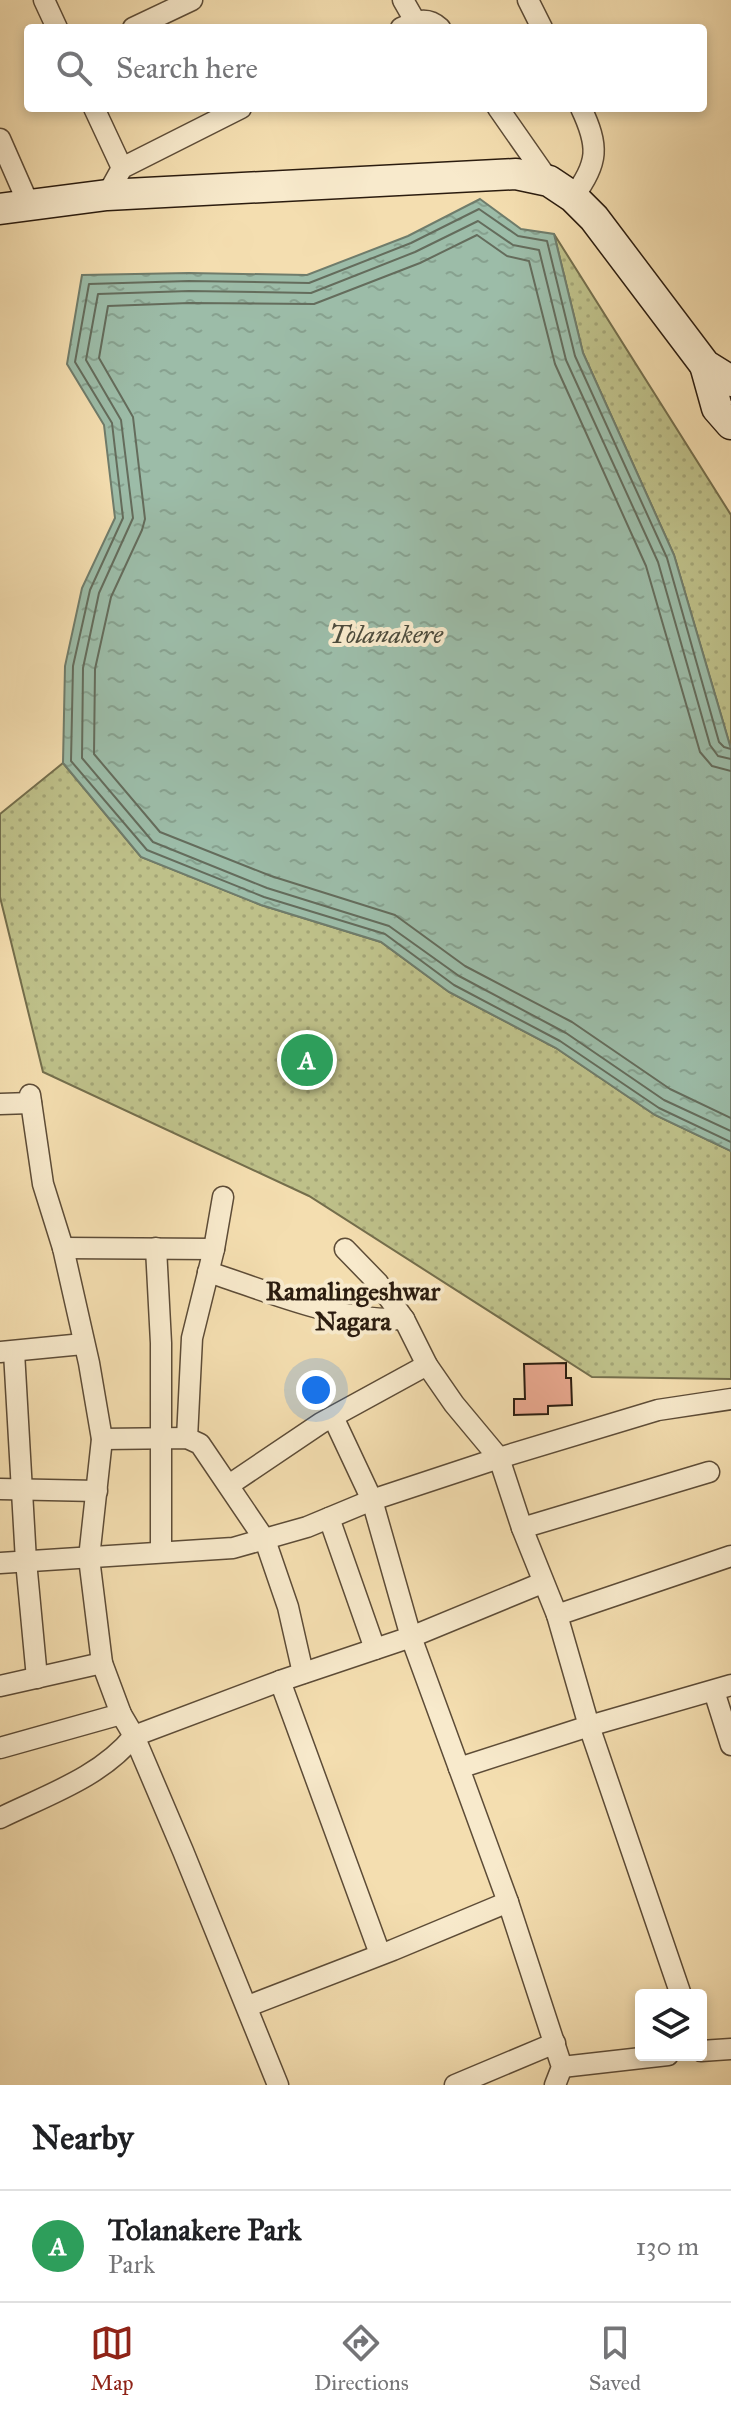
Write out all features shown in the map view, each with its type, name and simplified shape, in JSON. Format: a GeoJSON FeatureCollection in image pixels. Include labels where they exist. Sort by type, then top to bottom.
{"type":"FeatureCollection","features":[{"type":"Feature","properties":{"kind":"main road"},"geometry":{"type":"LineString","coordinates":[[15,207],[107,195],[516,174],[561,189],[594,218],[705,365],[731,381]]}},
{"type":"Feature","properties":{"kind":"main road"},"geometry":{"type":"LineString","coordinates":[[705,365],[717,408],[731,424]]}},
{"type":"Feature","properties":{"kind":"street"},"geometry":{"type":"LineString","coordinates":[[44,0],[55,24]]}},
{"type":"Feature","properties":{"kind":"street"},"geometry":{"type":"LineString","coordinates":[[141,24],[192,0]]}},
{"type":"Feature","properties":{"kind":"street"},"geometry":{"type":"LineString","coordinates":[[403,0],[408,24],[425,20],[436,24]]}},
{"type":"Feature","properties":{"kind":"street"},"geometry":{"type":"LineString","coordinates":[[528,0],[540,24]]}},
{"type":"Feature","properties":{"kind":"street"},"geometry":{"type":"LineString","coordinates":[[96,112],[122,168]]}},
{"type":"Feature","properties":{"kind":"street"},"geometry":{"type":"LineString","coordinates":[[107,195],[122,168],[233,112]]}},
{"type":"Feature","properties":{"kind":"street"},"geometry":{"type":"LineString","coordinates":[[501,112],[561,189],[588,177],[593,163],[594,140],[583,112]]}},
{"type":"Feature","properties":{"kind":"street"},"geometry":{"type":"LineString","coordinates":[[0,139],[15,207]]}},
{"type":"Feature","properties":{"kind":"street"},"geometry":{"type":"LineString","coordinates":[[0,1104],[31,1099],[43,1184],[63,1248],[102,1439],[89,1558],[102,1663],[121,1714],[134,1736],[248,2006],[278,2085]]}},
{"type":"Feature","properties":{"kind":"street"},"geometry":{"type":"LineString","coordinates":[[187,1438],[192,1338],[223,1197]]}},
{"type":"Feature","properties":{"kind":"street"},"geometry":{"type":"LineString","coordinates":[[63,1248],[214,1249]]}},
{"type":"Feature","properties":{"kind":"street"},"geometry":{"type":"LineString","coordinates":[[156,1248],[162,1437],[161,1552]]}},
{"type":"Feature","properties":{"kind":"street"},"geometry":{"type":"LineString","coordinates":[[345,1249],[378,1283],[404,1319],[427,1365],[454,1404],[499,1458],[542,1583],[557,1615],[589,1726],[679,1989]]}},
{"type":"Feature","properties":{"kind":"street"},"geometry":{"type":"LineString","coordinates":[[208,1272],[334,1311],[379,1320],[404,1319]]}},
{"type":"Feature","properties":{"kind":"street"},"geometry":{"type":"LineString","coordinates":[[37,1678],[23,1489],[9,1432],[7,1352],[83,1344]]}},
{"type":"Feature","properties":{"kind":"street"},"geometry":{"type":"LineString","coordinates":[[229,1485],[333,1417],[427,1365]]}},
{"type":"Feature","properties":{"kind":"street"},"geometry":{"type":"LineString","coordinates":[[0,1563],[233,1548],[265,1540],[499,1458],[658,1410],[731,1399]]}},
{"type":"Feature","properties":{"kind":"street"},"geometry":{"type":"LineString","coordinates":[[333,1417],[372,1500],[411,1637],[508,1902],[555,2043],[559,2076],[637,2061]]}},
{"type":"Feature","properties":{"kind":"street"},"geometry":{"type":"LineString","coordinates":[[102,1439],[187,1438],[200,1444],[265,1540],[288,1607],[303,1673]]}},
{"type":"Feature","properties":{"kind":"street"},"geometry":{"type":"LineString","coordinates":[[522,1528],[709,1472]]}},
{"type":"Feature","properties":{"kind":"street"},"geometry":{"type":"LineString","coordinates":[[0,1489],[97,1491]]}},
{"type":"Feature","properties":{"kind":"street"},"geometry":{"type":"LineString","coordinates":[[329,1518],[375,1649]]}},
{"type":"Feature","properties":{"kind":"street"},"geometry":{"type":"LineString","coordinates":[[557,1615],[731,1556]]}},
{"type":"Feature","properties":{"kind":"street"},"geometry":{"type":"LineString","coordinates":[[0,1818],[87,1776],[122,1751],[134,1736],[280,1681],[411,1637],[542,1583]]}},
{"type":"Feature","properties":{"kind":"street"},"geometry":{"type":"LineString","coordinates":[[0,1686],[102,1663]]}},
{"type":"Feature","properties":{"kind":"street"},"geometry":{"type":"LineString","coordinates":[[280,1681],[380,1954]]}},
{"type":"Feature","properties":{"kind":"street"},"geometry":{"type":"LineString","coordinates":[[459,1768],[722,1688],[731,1745]]}},
{"type":"Feature","properties":{"kind":"street"},"geometry":{"type":"LineString","coordinates":[[0,1748],[121,1714]]}},
{"type":"Feature","properties":{"kind":"street"},"geometry":{"type":"LineString","coordinates":[[248,2006],[508,1902]]}},
{"type":"Feature","properties":{"kind":"street"},"geometry":{"type":"LineString","coordinates":[[455,2085],[555,2043]]}},
{"type":"Feature","properties":{"kind":"street"},"geometry":{"type":"LineString","coordinates":[[707,2051],[731,2049]]}},
{"type":"Feature","properties":{"kind":"green space"},"geometry":{"type":"Polygon","coordinates":[[[554,234],[731,515],[731,749],[674,555],[583,353],[554,234]]]}},
{"type":"Feature","properties":{"kind":"green space"},"geometry":{"type":"Polygon","coordinates":[[[63,763],[141,857],[261,905],[381,942],[449,992],[556,1048],[655,1115],[731,1151],[731,1379],[592,1377],[309,1196],[43,1072],[0,897],[0,814],[63,763]]]}},
{"type":"Feature","properties":{"kind":"water","name":"Tolanakere"},"geometry":{"type":"Polygon","coordinates":[[[480,199],[521,229],[554,234],[583,353],[674,555],[731,749],[731,1151],[655,1115],[556,1048],[449,992],[381,942],[261,905],[141,857],[63,763],[65,666],[82,588],[115,518],[104,425],[67,364],[82,275],[307,275],[408,236],[480,199]]]}},
{"type":"Feature","properties":{"kind":"building"},"geometry":{"type":"Polygon","coordinates":[[[566,1363],[566,1378],[571,1378],[572,1405],[548,1406],[548,1414],[514,1415],[514,1399],[525,1399],[524,1364],[566,1363]]]}},
{"type":"Feature","properties":{"kind":"place","name":"Tolanakere Park"},"geometry":{"type":"Point","coordinates":[307,1060]}},
{"type":"Feature","properties":{"kind":"district","name":"Ramalingeshwar Nagara"},"geometry":{"type":"Point","coordinates":[353,1306]}}]}
